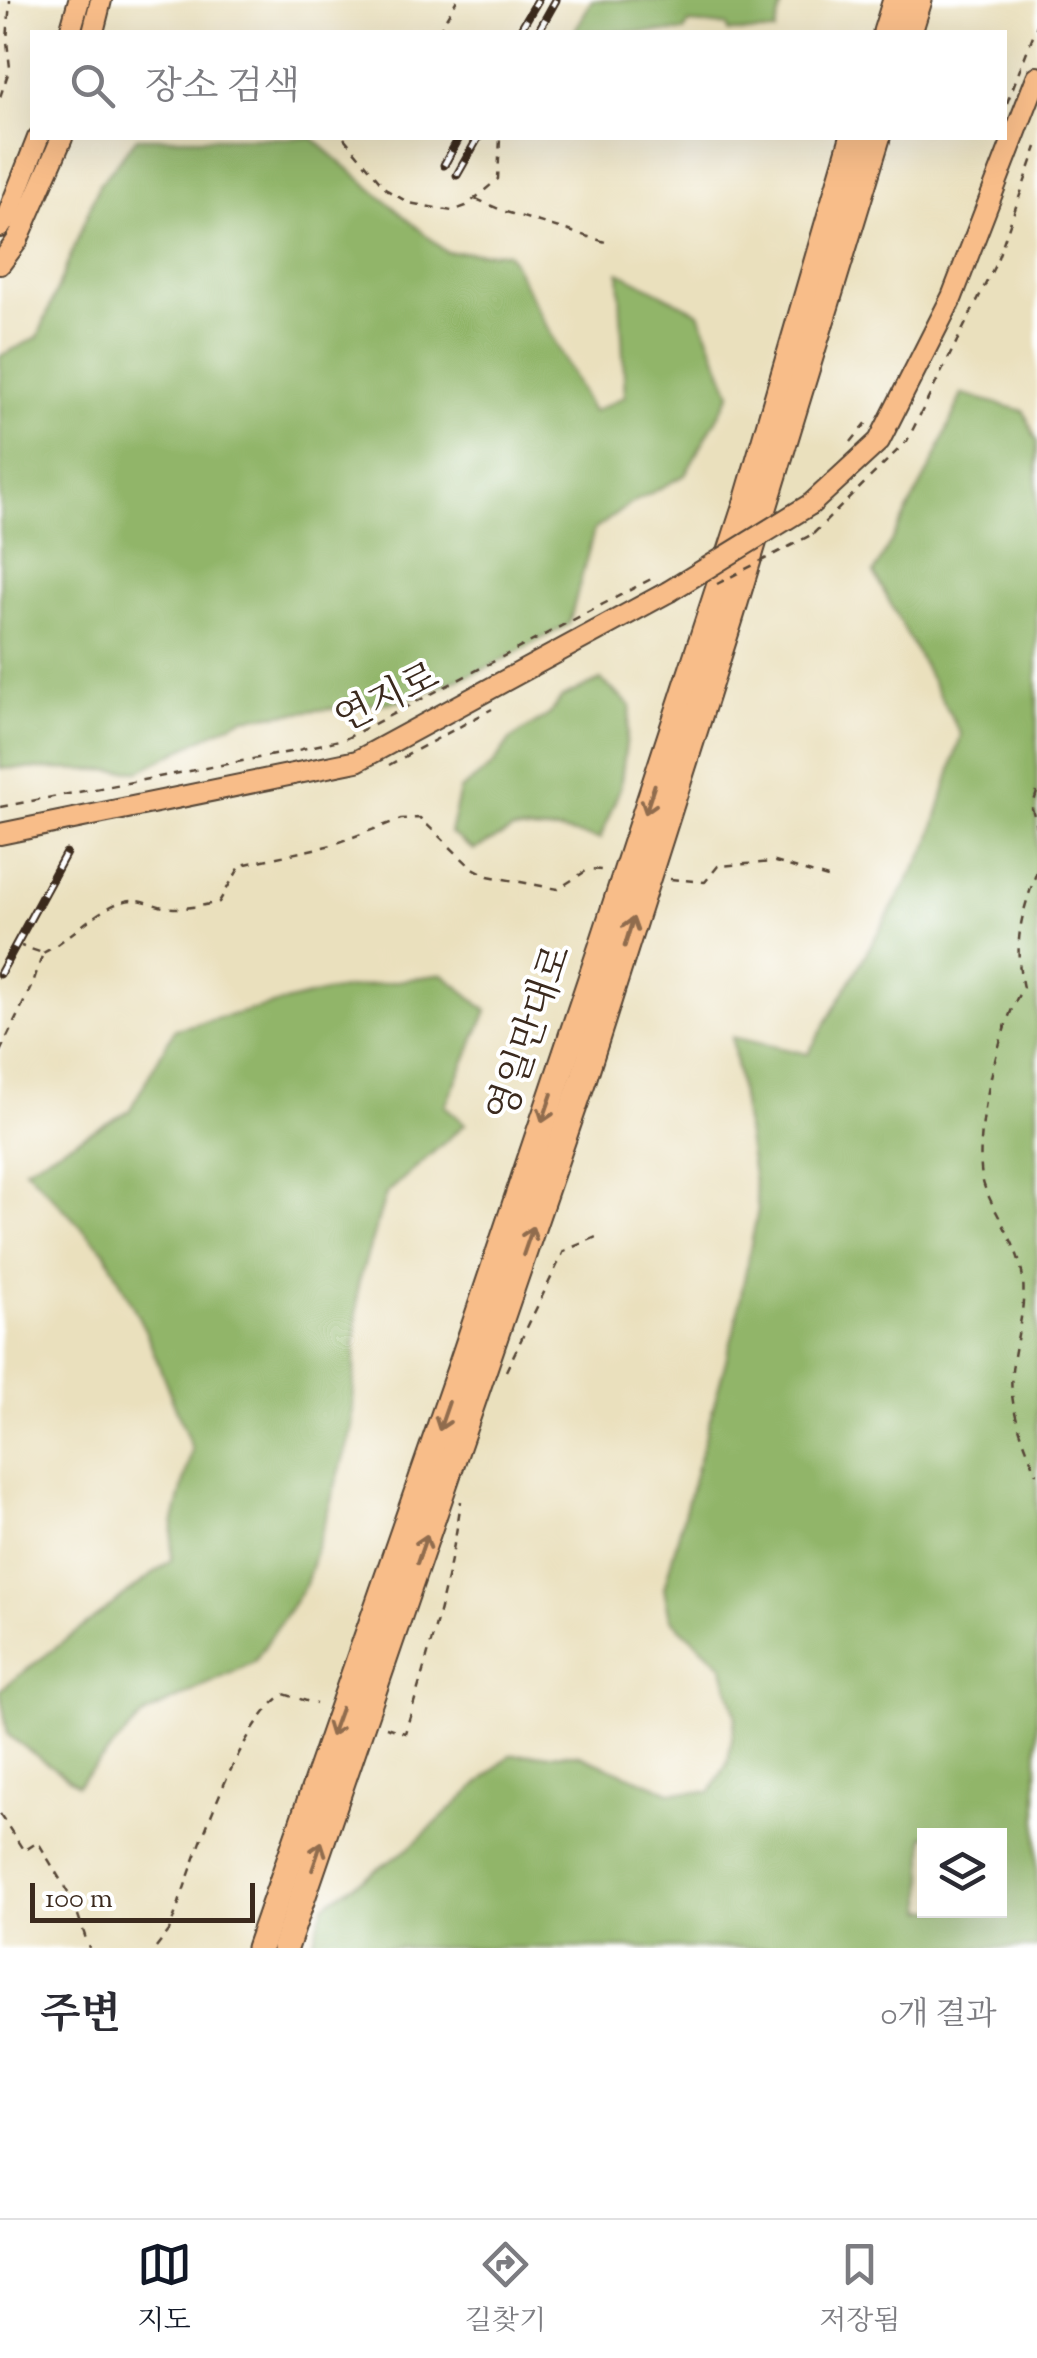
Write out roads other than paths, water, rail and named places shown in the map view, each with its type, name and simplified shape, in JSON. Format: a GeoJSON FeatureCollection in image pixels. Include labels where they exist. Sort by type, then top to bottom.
{"type":"FeatureCollection","features":[{"type":"Feature","properties":{"kind":"highway"},"geometry":{"type":"LineString","coordinates":[[887,30],[896,0]]}},
{"type":"Feature","properties":{"kind":"highway"},"geometry":{"type":"LineString","coordinates":[[910,30],[919,0]]}},
{"type":"Feature","properties":{"kind":"highway"},"geometry":{"type":"LineString","coordinates":[[822,278],[828,186],[840,140]]}},
{"type":"Feature","properties":{"kind":"highway","name":"영일만대로"},"geometry":{"type":"LineString","coordinates":[[285,1948],[584,1077],[729,622],[822,278],[854,140]]}},
{"type":"Feature","properties":{"kind":"highway","name":"영일만대로"},"geometry":{"type":"LineString","coordinates":[[259,1948],[459,1372],[822,278],[876,140]]}},
{"type":"Feature","properties":{"kind":"highway"},"geometry":{"type":"LineString","coordinates":[[822,278],[890,140]]}},
{"type":"Feature","properties":{"kind":"main road"},"geometry":{"type":"LineString","coordinates":[[71,30],[79,0]]}},
{"type":"Feature","properties":{"kind":"main road"},"geometry":{"type":"LineString","coordinates":[[94,30],[101,0]]}},
{"type":"Feature","properties":{"kind":"main road","name":"연지로"},"geometry":{"type":"LineString","coordinates":[[0,834],[358,760],[665,583],[811,504],[879,441],[952,297],[1037,77]]}},
{"type":"Feature","properties":{"kind":"main road"},"geometry":{"type":"LineString","coordinates":[[0,227],[37,140]]}},
{"type":"Feature","properties":{"kind":"main road"},"geometry":{"type":"LineString","coordinates":[[0,264],[17,240],[61,140]]}},
{"type":"Feature","properties":{"kind":"railway"},"geometry":{"type":"LineString","coordinates":[[520,30],[538,0]]}},
{"type":"Feature","properties":{"kind":"railway"},"geometry":{"type":"LineString","coordinates":[[539,30],[556,0]]}},
{"type":"Feature","properties":{"kind":"railway"},"geometry":{"type":"LineString","coordinates":[[444,165],[458,140]]}},
{"type":"Feature","properties":{"kind":"railway"},"geometry":{"type":"LineString","coordinates":[[457,175],[477,140]]}},
{"type":"Feature","properties":{"kind":"railway"},"geometry":{"type":"LineString","coordinates":[[0,974],[66,853]]}}]}
